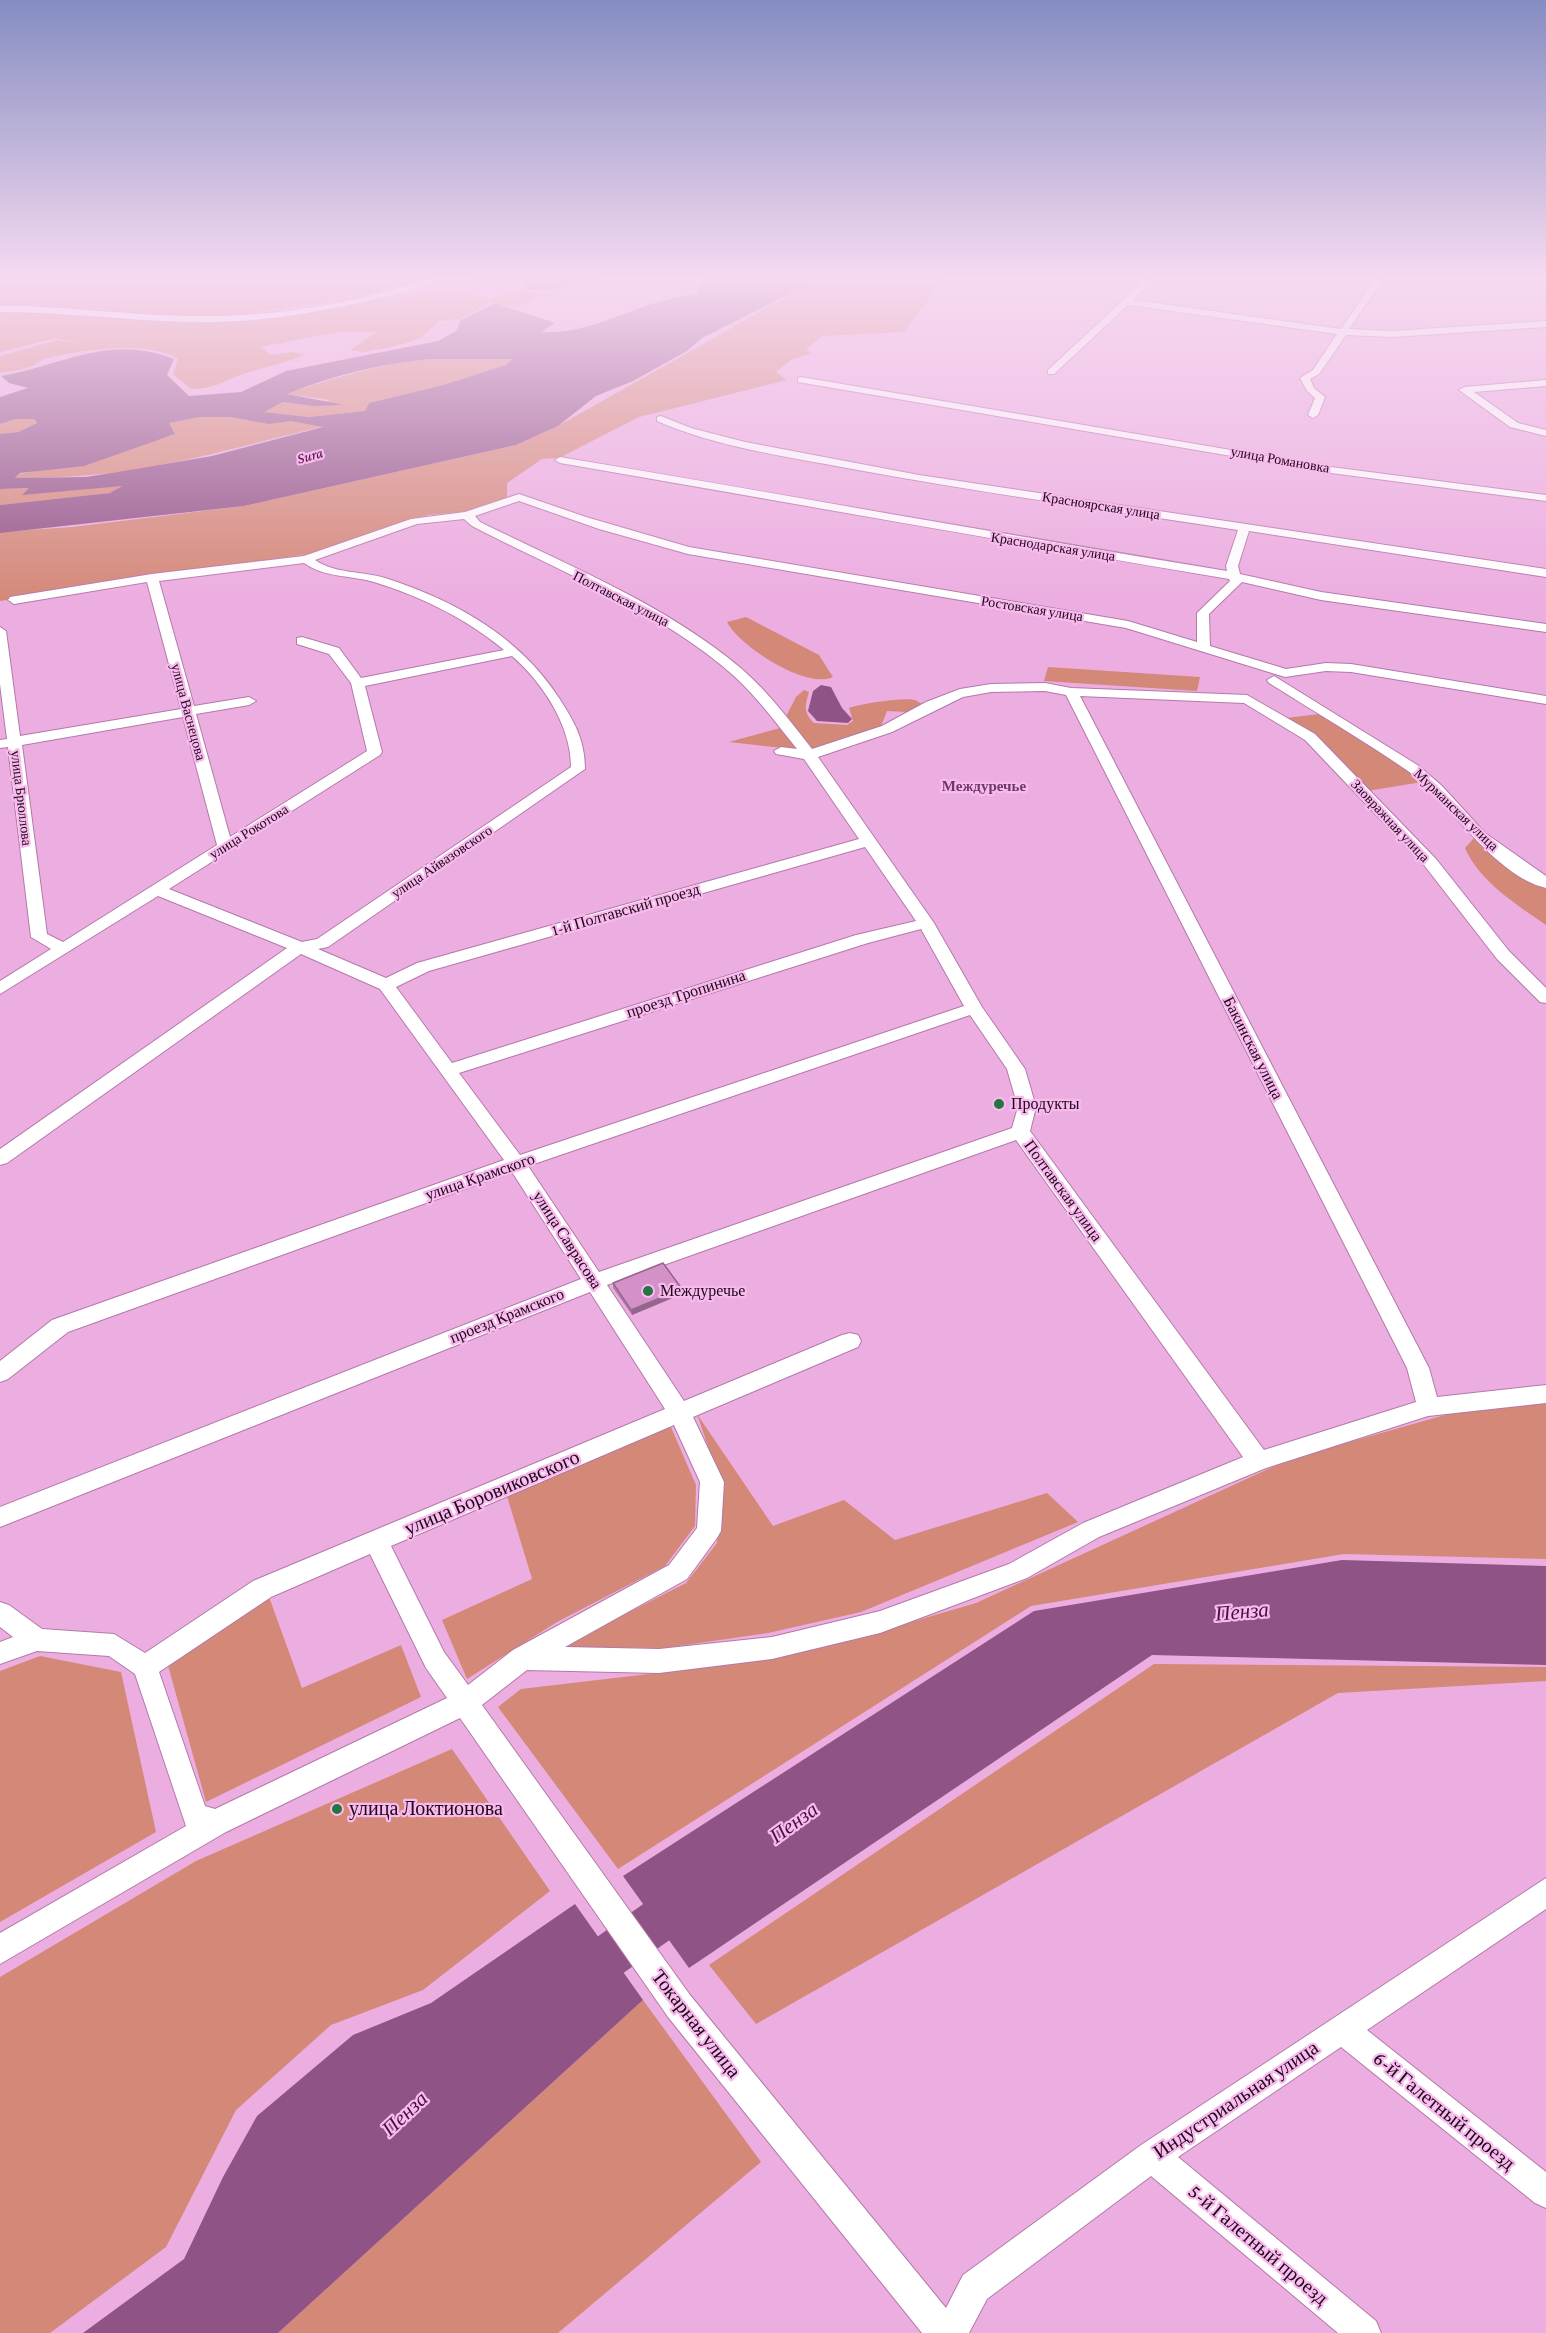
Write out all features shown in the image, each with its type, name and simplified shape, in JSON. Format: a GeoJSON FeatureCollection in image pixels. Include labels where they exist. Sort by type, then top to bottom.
{"type":"FeatureCollection","features":[{"type":"Feature","properties":{"kind":"street","name":"улица Романовка"},"geometry":{"type":"LineString","coordinates":[[841,387],[1330,470],[1546,498]]}},
{"type":"Feature","properties":{"kind":"street"},"geometry":{"type":"LineString","coordinates":[[1309,387],[1320,397],[1313,415]]}},
{"type":"Feature","properties":{"kind":"street"},"geometry":{"type":"LineString","coordinates":[[1501,387],[1464,390],[1514,425],[1546,433]]}},
{"type":"Feature","properties":{"kind":"street","name":"Красноярская улица"},"geometry":{"type":"LineString","coordinates":[[661,418],[687,430],[810,458],[919,478],[1546,573]]}},
{"type":"Feature","properties":{"kind":"street","name":"Краснодарская улица"},"geometry":{"type":"LineString","coordinates":[[560,460],[792,499],[945,529],[1233,576],[1321,596],[1546,628]]}},
{"type":"Feature","properties":{"kind":"street","name":"Ростовская улица"},"geometry":{"type":"LineString","coordinates":[[467,515],[519,497],[607,528],[688,550],[1128,625],[1203,646],[1265,686],[1326,667],[1352,668],[1546,700]]}},
{"type":"Feature","properties":{"kind":"street"},"geometry":{"type":"LineString","coordinates":[[14,600],[152,578],[306,559],[415,521],[467,515]]}},
{"type":"Feature","properties":{"kind":"street","name":"Полтавская улица"},"geometry":{"type":"LineString","coordinates":[[467,515],[476,524],[667,621],[738,673],[775,711],[809,755],[926,923],[975,1008],[1016,1069],[1027,1107],[1020,1132],[1259,1461]]}},
{"type":"Feature","properties":{"kind":"street"},"geometry":{"type":"LineString","coordinates":[[1203,646],[1203,614],[1236,582],[1232,566],[1244,528]]}},
{"type":"Feature","properties":{"kind":"street","name":"улица Айвазовского"},"geometry":{"type":"LineString","coordinates":[[0,1158],[298,948],[322,943],[578,770],[579,747],[572,728],[535,672],[499,638],[413,591],[372,578],[317,570],[306,559]]}},
{"type":"Feature","properties":{"kind":"street","name":"улица Васнецова"},"geometry":{"type":"LineString","coordinates":[[152,578],[225,847]]}},
{"type":"Feature","properties":{"kind":"street","name":"улица Брюллова"},"geometry":{"type":"LineString","coordinates":[[0,631],[7,743],[39,937],[64,949]]}},
{"type":"Feature","properties":{"kind":"street","name":"улица Рокотова"},"geometry":{"type":"LineString","coordinates":[[0,990],[375,752],[358,683],[334,651],[302,641]]}},
{"type":"Feature","properties":{"kind":"street"},"geometry":{"type":"LineString","coordinates":[[358,683],[514,652]]}},
{"type":"Feature","properties":{"kind":"street"},"geometry":{"type":"LineString","coordinates":[[781,751],[809,755],[887,729],[931,705],[960,693],[991,688],[1045,687],[1071,692],[1265,686]]}},
{"type":"Feature","properties":{"kind":"street","name":"Мурманская улица"},"geometry":{"type":"LineString","coordinates":[[1265,686],[1414,769],[1437,789],[1480,836],[1521,869],[1546,883]]}},
{"type":"Feature","properties":{"kind":"street","name":"Заовражная улица"},"geometry":{"type":"LineString","coordinates":[[1265,686],[1310,737],[1430,862],[1496,946],[1546,998]]}},
{"type":"Feature","properties":{"kind":"street","name":"Бакинская улица"},"geometry":{"type":"LineString","coordinates":[[1071,692],[1418,1368],[1428,1407]]}},
{"type":"Feature","properties":{"kind":"street"},"geometry":{"type":"LineString","coordinates":[[7,743],[249,701]]}},
{"type":"Feature","properties":{"kind":"street","name":"1-й Полтавский проезд"},"geometry":{"type":"LineString","coordinates":[[386,985],[423,968],[868,841]]}},
{"type":"Feature","properties":{"kind":"street"},"geometry":{"type":"LineString","coordinates":[[157,890],[386,985]]}},
{"type":"Feature","properties":{"kind":"street","name":"проезд Тропинина"},"geometry":{"type":"LineString","coordinates":[[448,1070],[862,939],[926,923]]}},
{"type":"Feature","properties":{"kind":"street","name":"улица Саврасова"},"geometry":{"type":"LineString","coordinates":[[216,1823],[466,1702],[522,1658],[678,1572],[709,1531],[712,1482],[680,1413],[516,1163],[386,985]]}},
{"type":"Feature","properties":{"kind":"street","name":"улица Крамского"},"geometry":{"type":"LineString","coordinates":[[0,1373],[60,1326],[516,1163],[975,1008]]}},
{"type":"Feature","properties":{"kind":"street","name":"проезд Крамского"},"geometry":{"type":"LineString","coordinates":[[0,1517],[594,1282],[1020,1132]]}},
{"type":"Feature","properties":{"kind":"street","name":"улица Боровиковского"},"geometry":{"type":"LineString","coordinates":[[145,1666],[262,1588],[850,1341]]}},
{"type":"Feature","properties":{"kind":"street"},"geometry":{"type":"LineString","coordinates":[[522,1658],[659,1661],[772,1648],[880,1622],[1018,1571],[1091,1530],[1259,1461],[1428,1407],[1546,1394]]}},
{"type":"Feature","properties":{"kind":"street","name":"Токарная улица"},"geometry":{"type":"LineString","coordinates":[[376,1542],[435,1659],[466,1702],[514,1777],[589,1882],[679,2006],[944,2333]]}},
{"type":"Feature","properties":{"kind":"street"},"geometry":{"type":"LineString","coordinates":[[0,1613],[37,1640]]}},
{"type":"Feature","properties":{"kind":"street"},"geometry":{"type":"LineString","coordinates":[[0,1653],[37,1640],[114,1645],[145,1666],[195,1816],[216,1823]]}},
{"type":"Feature","properties":{"kind":"street"},"geometry":{"type":"LineString","coordinates":[[0,1949],[216,1823]]}},
{"type":"Feature","properties":{"kind":"street","name":"Индустриальная улица"},"geometry":{"type":"LineString","coordinates":[[951,2333],[975,2287],[1152,2156],[1546,1892]]}},
{"type":"Feature","properties":{"kind":"street","name":"6-й Галетный проезд"},"geometry":{"type":"LineString","coordinates":[[1342,2029],[1546,2192]]}},
{"type":"Feature","properties":{"kind":"street","name":"5-й Галетный проезд"},"geometry":{"type":"LineString","coordinates":[[1152,2156],[1364,2333]]}},
{"type":"Feature","properties":{"kind":"shaded area"},"geometry":{"type":"Polygon","coordinates":[[[307,387],[435,387],[369,403],[365,411],[309,417],[263,412],[283,402],[313,406],[330,400],[286,394],[307,387]]]}},
{"type":"Feature","properties":{"kind":"shaded area"},"geometry":{"type":"Polygon","coordinates":[[[627,387],[760,387],[639,417],[559,458],[542,459],[507,483],[507,498],[472,511],[428,515],[308,554],[0,601],[0,532],[72,527],[244,506],[516,445],[558,426],[627,387]]]}},
{"type":"Feature","properties":{"kind":"shaded area"},"geometry":{"type":"Polygon","coordinates":[[[200,417],[231,417],[269,423],[291,421],[325,426],[158,466],[90,475],[15,478],[20,474],[174,435],[168,423],[200,417]]]}},
{"type":"Feature","properties":{"kind":"shaded area"},"geometry":{"type":"Polygon","coordinates":[[[16,419],[34,419],[37,423],[18,432],[0,434],[0,424],[16,419]]]}},
{"type":"Feature","properties":{"kind":"shaded area"},"geometry":{"type":"Polygon","coordinates":[[[123,485],[111,493],[0,505],[0,489],[30,488],[23,494],[123,485]]]}},
{"type":"Feature","properties":{"kind":"shaded area"},"geometry":{"type":"Polygon","coordinates":[[[746,617],[819,655],[833,677],[821,679],[791,672],[759,653],[745,643],[727,622],[746,617]]]}},
{"type":"Feature","properties":{"kind":"shaded area"},"geometry":{"type":"Polygon","coordinates":[[[1048,667],[1200,677],[1197,691],[1044,681],[1048,667]]]}},
{"type":"Feature","properties":{"kind":"shaded area"},"geometry":{"type":"Polygon","coordinates":[[[804,690],[809,692],[806,709],[814,723],[847,725],[853,721],[849,708],[872,703],[910,699],[923,705],[907,712],[887,711],[881,726],[816,748],[791,749],[729,742],[780,728],[796,697],[804,690]]]}},
{"type":"Feature","properties":{"kind":"shaded area"},"geometry":{"type":"Polygon","coordinates":[[[1319,714],[1408,770],[1422,782],[1367,791],[1286,718],[1319,714]]]}},
{"type":"Feature","properties":{"kind":"shaded area"},"geometry":{"type":"Polygon","coordinates":[[[1475,837],[1516,871],[1546,889],[1546,925],[1489,882],[1480,871],[1465,848],[1475,837]]]}},
{"type":"Feature","properties":{"kind":"shaded area"},"geometry":{"type":"Polygon","coordinates":[[[1546,1402],[1546,1559],[1344,1554],[1031,1606],[618,1869],[498,1707],[521,1689],[776,1659],[901,1625],[976,1603],[1290,1459],[1466,1409],[1546,1402]]]}},
{"type":"Feature","properties":{"kind":"shaded area"},"geometry":{"type":"Polygon","coordinates":[[[697,1414],[773,1526],[844,1500],[895,1540],[1047,1493],[1078,1522],[861,1612],[768,1633],[665,1648],[561,1647],[686,1583],[717,1543],[720,1482],[697,1414]]]}},
{"type":"Feature","properties":{"kind":"shaded area"},"geometry":{"type":"Polygon","coordinates":[[[670,1425],[696,1485],[695,1526],[665,1566],[557,1622],[467,1679],[442,1620],[532,1579],[507,1496],[670,1425]]]}},
{"type":"Feature","properties":{"kind":"shaded area"},"geometry":{"type":"Polygon","coordinates":[[[269,1597],[302,1688],[401,1645],[421,1697],[206,1802],[167,1662],[269,1597]]]}},
{"type":"Feature","properties":{"kind":"shaded area"},"geometry":{"type":"Polygon","coordinates":[[[40,1656],[121,1672],[156,1832],[0,1922],[0,1671],[40,1656]]]}},
{"type":"Feature","properties":{"kind":"shaded area"},"geometry":{"type":"Polygon","coordinates":[[[1154,1664],[1546,1667],[1546,1681],[1338,1693],[756,2024],[709,1965],[1154,1664]]]}},
{"type":"Feature","properties":{"kind":"shaded area"},"geometry":{"type":"Polygon","coordinates":[[[452,1749],[550,1891],[423,1990],[331,2025],[236,2110],[166,2247],[50,2333],[0,2333],[0,1977],[196,1861],[452,1749]]]}},
{"type":"Feature","properties":{"kind":"shaded area"},"geometry":{"type":"Polygon","coordinates":[[[643,2000],[761,2162],[558,2333],[278,2333],[643,2000]]]}},
{"type":"Feature","properties":{"kind":"water","name":"Sura"},"geometry":{"type":"Polygon","coordinates":[[[24,387],[179,387],[189,396],[241,392],[252,387],[306,387],[287,394],[344,405],[313,406],[283,402],[264,412],[309,417],[365,411],[369,403],[435,387],[619,387],[596,396],[558,426],[516,445],[244,506],[0,533],[0,505],[110,493],[122,486],[22,495],[29,488],[0,489],[0,434],[18,432],[37,423],[34,419],[16,419],[0,424],[0,397],[28,388],[24,387]],[[200,417],[169,423],[175,434],[84,466],[20,473],[15,478],[86,477],[142,468],[212,456],[323,427],[291,421],[269,424],[231,417],[200,417]]]}},
{"type":"Feature","properties":{"kind":"water"},"geometry":{"type":"Polygon","coordinates":[[[821,685],[831,687],[842,708],[852,719],[848,723],[817,721],[808,711],[813,691],[821,685]]]}},
{"type":"Feature","properties":{"kind":"water"},"geometry":{"type":"Polygon","coordinates":[[[1342,1560],[1546,1566],[1546,1665],[1152,1655],[689,1968],[623,1876],[1034,1611],[1342,1560]]]}},
{"type":"Feature","properties":{"kind":"water"},"geometry":{"type":"Polygon","coordinates":[[[575,1904],[643,2000],[278,2333],[83,2333],[184,2259],[223,2177],[257,2116],[353,2035],[431,2003],[575,1904]]]}},
{"type":"Feature","properties":{"kind":"building","name":"Междуречье"},"geometry":{"type":"Polygon","coordinates":[[[663,1263],[682,1289],[631,1310],[613,1283],[663,1263]]]}},
{"type":"Feature","properties":{"kind":"waterway","name":"Пенза"},"geometry":{"type":"LineString","coordinates":[[578,1978],[690,1898]]}},
{"type":"Feature","properties":{"kind":"place","name":"Продукты"},"geometry":{"type":"Point","coordinates":[999,1104]}},
{"type":"Feature","properties":{"kind":"place","name":"Междуречье"},"geometry":{"type":"Point","coordinates":[648,1291]}},
{"type":"Feature","properties":{"kind":"place","name":"улица Локтионова"},"geometry":{"type":"Point","coordinates":[337,1809]}},
{"type":"Feature","properties":{"kind":"district","name":"Междуречье"},"geometry":{"type":"Point","coordinates":[984,786]}}]}
